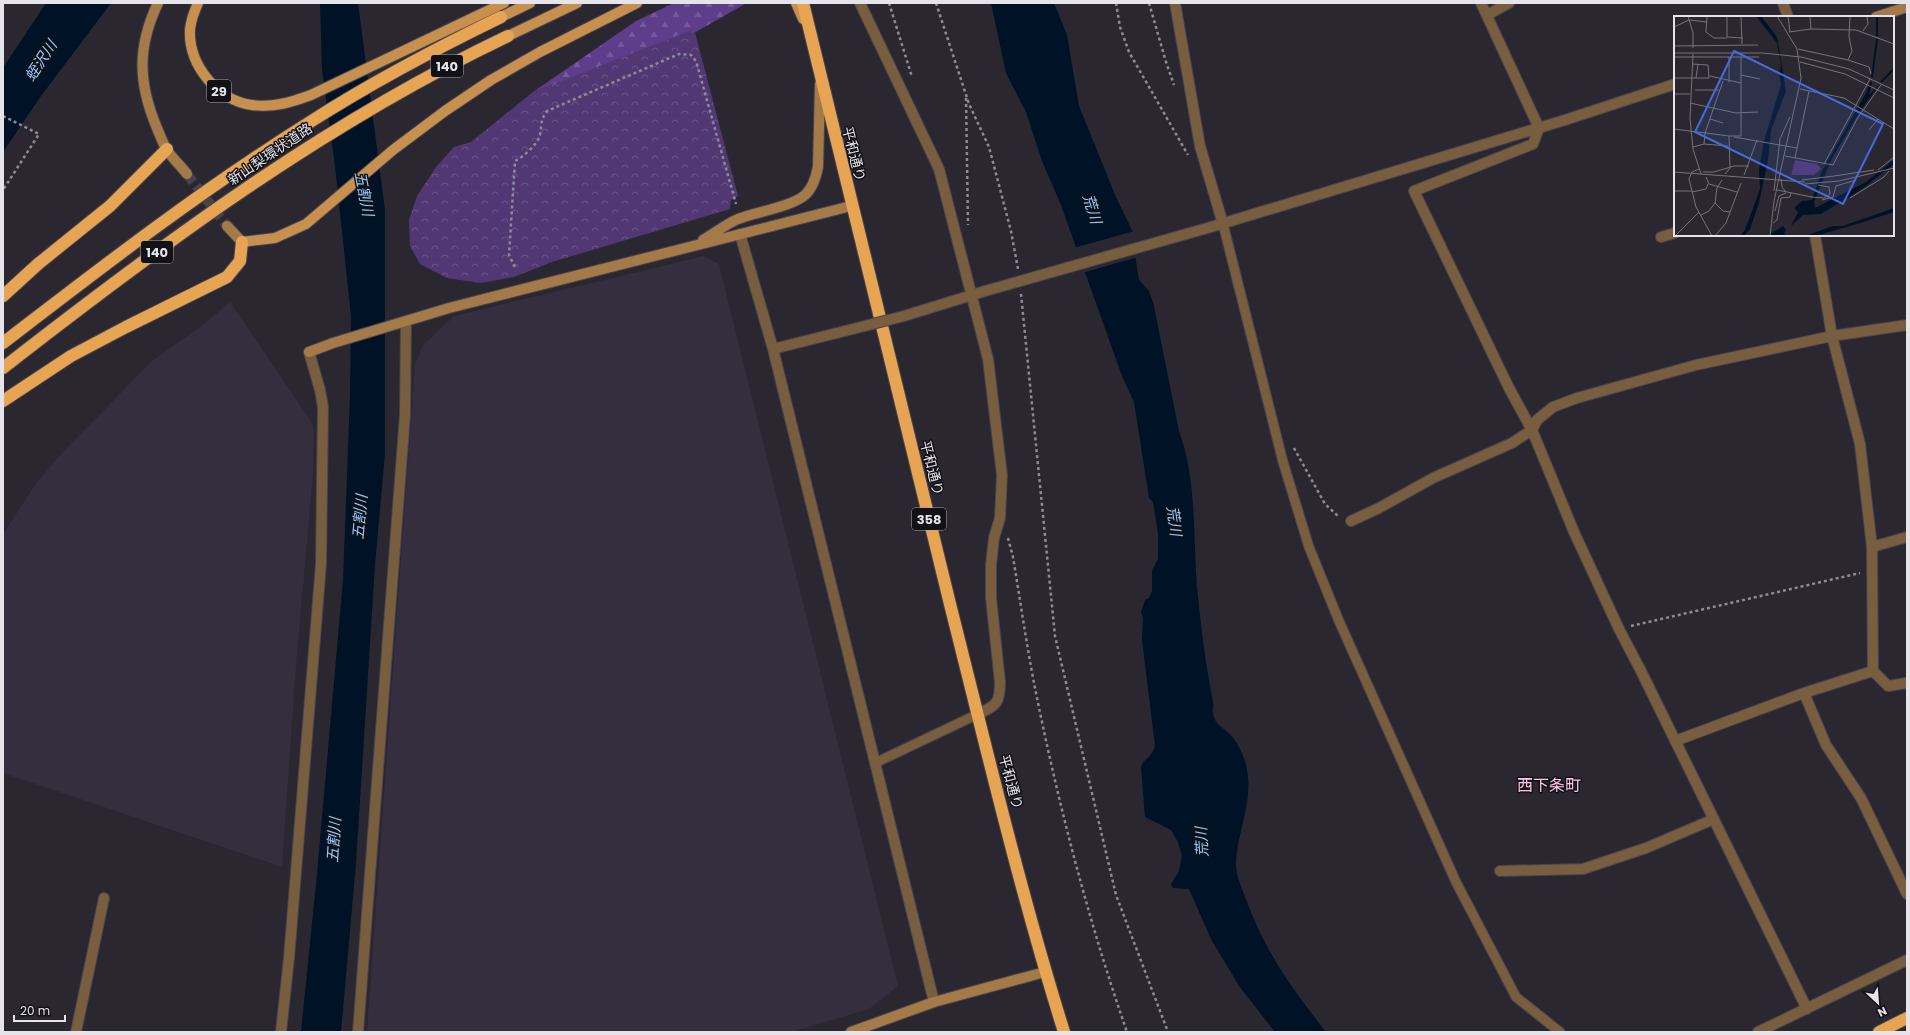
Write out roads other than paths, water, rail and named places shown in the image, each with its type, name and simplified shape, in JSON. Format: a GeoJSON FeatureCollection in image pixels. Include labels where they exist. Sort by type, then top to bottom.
{"type":"FeatureCollection","features":[{"type":"Feature","properties":{"kind":"highway","name":"平和通り"},"geometry":{"type":"LineString","coordinates":[[803,3],[851,206],[978,714],[1045,972],[1064,1032]]}},
{"type":"Feature","properties":{"kind":"highway","name":"新山梨環状道路"},"geometry":{"type":"LineString","coordinates":[[3,343],[168,219],[244,165],[310,122],[384,78],[501,17]]}},
{"type":"Feature","properties":{"kind":"highway","name":"新山梨環状道路"},"geometry":{"type":"LineString","coordinates":[[3,368],[112,284],[314,142],[387,98],[508,36]]}},
{"type":"Feature","properties":{"kind":"highway"},"geometry":{"type":"LineString","coordinates":[[3,296],[38,264],[110,206],[166,149]]}},
{"type":"Feature","properties":{"kind":"highway"},"geometry":{"type":"LineString","coordinates":[[3,401],[71,356],[227,277],[240,261],[242,242]]}},
{"type":"Feature","properties":{"kind":"highway"},"geometry":{"type":"LineString","coordinates":[[1879,1032],[1907,1018]]}},
{"type":"Feature","properties":{"kind":"main road","name":"29"},"geometry":{"type":"LineString","coordinates":[[198,3],[192,16],[190,31],[192,45],[203,74],[222,94],[236,102],[269,106],[289,103],[311,95],[504,3]]}},
{"type":"Feature","properties":{"kind":"main road"},"geometry":{"type":"LineString","coordinates":[[501,17],[530,3]]}},
{"type":"Feature","properties":{"kind":"main road","name":"新山梨環状道路"},"geometry":{"type":"LineString","coordinates":[[508,36],[578,3]]}},
{"type":"Feature","properties":{"kind":"main road"},"geometry":{"type":"LineString","coordinates":[[242,242],[275,238],[306,224],[393,150],[444,111],[491,80],[540,52],[637,3]]}},
{"type":"Feature","properties":{"kind":"main road"},"geometry":{"type":"LineString","coordinates":[[796,3],[810,36]]}},
{"type":"Feature","properties":{"kind":"street"},"geometry":{"type":"LineString","coordinates":[[158,3],[149,21],[145,38],[142,54],[142,75],[146,97],[166,149],[187,174]]}},
{"type":"Feature","properties":{"kind":"street"},"geometry":{"type":"LineString","coordinates":[[860,3],[939,169],[970,295],[988,360],[1002,475],[1000,518],[994,538],[991,565],[991,598],[1000,694],[998,702],[992,708],[978,714]]}},
{"type":"Feature","properties":{"kind":"street"},"geometry":{"type":"LineString","coordinates":[[1175,3],[1200,146],[1223,224]]}},
{"type":"Feature","properties":{"kind":"street"},"geometry":{"type":"LineString","coordinates":[[1481,3],[1539,128],[1533,144],[1414,191],[1509,388],[1532,430],[1574,532],[1619,629],[1807,1009]]}},
{"type":"Feature","properties":{"kind":"street"},"geometry":{"type":"LineString","coordinates":[[1487,15],[1509,3]]}},
{"type":"Feature","properties":{"kind":"street"},"geometry":{"type":"LineString","coordinates":[[1783,3],[1788,16]]}},
{"type":"Feature","properties":{"kind":"street"},"geometry":{"type":"LineString","coordinates":[[1879,16],[1907,7]]}},
{"type":"Feature","properties":{"kind":"street"},"geometry":{"type":"LineString","coordinates":[[693,246],[737,220],[795,200],[805,194],[811,187],[816,177],[818,167],[820,76]]}},
{"type":"Feature","properties":{"kind":"street"},"geometry":{"type":"LineString","coordinates":[[773,350],[904,316],[970,295],[1223,224],[1539,128],[1674,84]]}},
{"type":"Feature","properties":{"kind":"street"},"geometry":{"type":"LineString","coordinates":[[281,1032],[289,958],[321,564],[323,407],[320,390],[309,352],[333,343],[449,308],[851,206]]}},
{"type":"Feature","properties":{"kind":"street"},"geometry":{"type":"LineString","coordinates":[[227,226],[242,242]]}},
{"type":"Feature","properties":{"kind":"street"},"geometry":{"type":"LineString","coordinates":[[1661,236],[1674,233]]}},
{"type":"Feature","properties":{"kind":"street"},"geometry":{"type":"LineString","coordinates":[[740,234],[773,350],[934,1002]]}},
{"type":"Feature","properties":{"kind":"street"},"geometry":{"type":"LineString","coordinates":[[1815,236],[1832,336],[1860,444],[1872,547],[1874,671],[1888,686],[1907,683]]}},
{"type":"Feature","properties":{"kind":"street"},"geometry":{"type":"LineString","coordinates":[[358,1032],[405,415],[401,323]]}},
{"type":"Feature","properties":{"kind":"street"},"geometry":{"type":"LineString","coordinates":[[1351,521],[1379,508],[1433,478],[1512,443],[1532,430],[1537,420],[1553,407],[1577,398],[1696,365],[1832,336],[1907,325]]}},
{"type":"Feature","properties":{"kind":"street"},"geometry":{"type":"LineString","coordinates":[[1872,547],[1907,537]]}},
{"type":"Feature","properties":{"kind":"street"},"geometry":{"type":"LineString","coordinates":[[1675,741],[1804,693],[1874,671]]}},
{"type":"Feature","properties":{"kind":"street"},"geometry":{"type":"LineString","coordinates":[[1804,693],[1826,745],[1861,798],[1907,894]]}},
{"type":"Feature","properties":{"kind":"street"},"geometry":{"type":"LineString","coordinates":[[1500,871],[1583,869],[1646,848],[1714,819]]}},
{"type":"Feature","properties":{"kind":"street"},"geometry":{"type":"LineString","coordinates":[[76,1032],[104,898]]}},
{"type":"Feature","properties":{"kind":"street"},"geometry":{"type":"LineString","coordinates":[[1758,1032],[1907,960]]}},
{"type":"Feature","properties":{"kind":"street"},"geometry":{"type":"LineString","coordinates":[[851,1032],[934,1002],[1045,972]]}},
{"type":"Feature","properties":{"kind":"lane"},"geometry":{"type":"LineString","coordinates":[[1223,224],[1283,462],[1309,547],[1339,621],[1456,882],[1516,997],[1560,1032]]}},
{"type":"Feature","properties":{"kind":"lane"},"geometry":{"type":"LineString","coordinates":[[875,763],[978,714]]}},
{"type":"Feature","properties":{"kind":"water","name":"蛭沢川"},"geometry":{"type":"Polygon","coordinates":[[[46,3],[111,3],[41,96],[3,152],[3,68],[46,3]]]}},
{"type":"Feature","properties":{"kind":"water","name":"五割川"},"geometry":{"type":"Polygon","coordinates":[[[320,3],[358,3],[385,210],[385,453],[375,565],[356,863],[341,1032],[301,1032],[317,874],[343,580],[350,396],[351,316],[335,166],[322,69],[320,3]]]}},
{"type":"Feature","properties":{"kind":"water","name":"荒川"},"geometry":{"type":"Polygon","coordinates":[[[991,3],[1054,3],[1067,35],[1079,106],[1116,197],[1141,249],[1135,255],[1139,280],[1149,291],[1153,302],[1192,488],[1197,588],[1214,717],[1218,724],[1231,735],[1237,743],[1244,757],[1247,772],[1248,798],[1237,850],[1237,873],[1252,914],[1269,950],[1301,999],[1326,1032],[1275,1032],[1239,986],[1211,939],[1189,889],[1173,888],[1171,884],[1179,871],[1182,856],[1178,842],[1171,830],[1145,817],[1141,767],[1152,754],[1155,746],[1142,640],[1143,618],[1141,612],[1145,600],[1149,598],[1152,591],[1152,570],[1158,559],[1158,534],[1153,502],[1149,498],[1134,402],[1122,376],[1061,205],[1042,161],[1026,112],[1006,73],[991,3]]]}},
{"type":"Feature","properties":{"kind":"tunnel"},"geometry":{"type":"LineString","coordinates":[[187,174],[227,226]]}},
{"type":"Feature","properties":{"kind":"district","name":"西下条町"},"geometry":{"type":"Point","coordinates":[1549,785]}}]}
